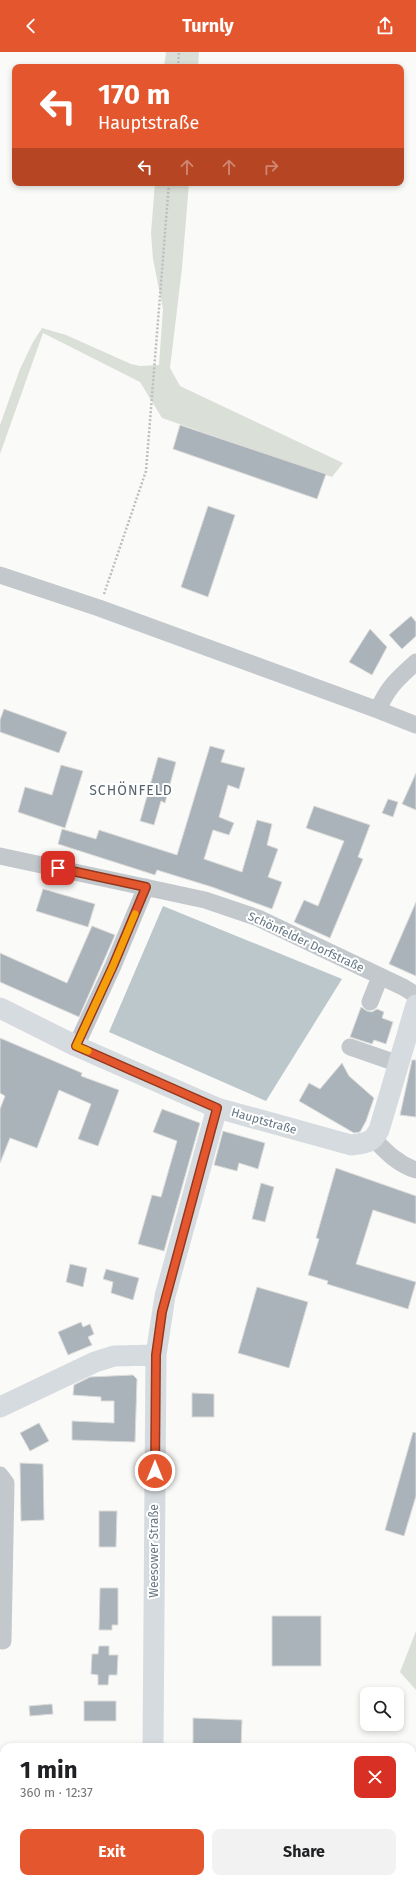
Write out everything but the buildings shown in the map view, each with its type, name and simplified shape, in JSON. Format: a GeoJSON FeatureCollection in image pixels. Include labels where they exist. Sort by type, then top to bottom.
{"type":"FeatureCollection","features":[{"type":"Feature","properties":{"kind":"main road"},"geometry":{"type":"LineString","coordinates":[[374,1139],[379,1130],[416,1005]]}},
{"type":"Feature","properties":{"kind":"main road","name":"Hauptstraße"},"geometry":{"type":"LineString","coordinates":[[0,1008],[76,1046],[217,1108],[351,1145],[364,1144],[374,1139]]}},
{"type":"Feature","properties":{"kind":"main road","name":"Weesower Straße"},"geometry":{"type":"LineString","coordinates":[[153,1743],[156,1355],[165,1296],[217,1108]]}},
{"type":"Feature","properties":{"kind":"main road"},"geometry":{"type":"LineString","coordinates":[[0,1407],[94,1362],[114,1356],[156,1355]]}},
{"type":"Feature","properties":{"kind":"street"},"geometry":{"type":"LineString","coordinates":[[0,575],[99,608],[416,725]]}},
{"type":"Feature","properties":{"kind":"street"},"geometry":{"type":"LineString","coordinates":[[378,710],[384,694],[396,679],[416,662]]}},
{"type":"Feature","properties":{"kind":"street","name":"Schönfelder Dorfstraße"},"geometry":{"type":"LineString","coordinates":[[0,856],[206,900],[258,918],[380,976],[416,995]]}},
{"type":"Feature","properties":{"kind":"street"},"geometry":{"type":"LineString","coordinates":[[76,1046],[113,966],[146,887]]}},
{"type":"Feature","properties":{"kind":"street"},"geometry":{"type":"LineString","coordinates":[[370,1002],[380,976]]}},
{"type":"Feature","properties":{"kind":"street"},"geometry":{"type":"LineString","coordinates":[[350,1046],[399,1064]]}},
{"type":"Feature","properties":{"kind":"street"},"geometry":{"type":"LineString","coordinates":[[374,1139],[392,1158],[404,1166],[416,1170]]}},
{"type":"Feature","properties":{"kind":"street"},"geometry":{"type":"LineString","coordinates":[[0,1475],[6,1483],[3,1640]]}},
{"type":"Feature","properties":{"kind":"path"},"geometry":{"type":"LineString","coordinates":[[178,64],[179,52]]}},
{"type":"Feature","properties":{"kind":"path"},"geometry":{"type":"LineString","coordinates":[[99,608],[146,471],[169,186]]}},
{"type":"Feature","properties":{"kind":"shaded area"},"geometry":{"type":"Polygon","coordinates":[[[166,52],[199,52],[198,64],[164,64],[166,52]]]}},
{"type":"Feature","properties":{"kind":"shaded area"},"geometry":{"type":"Polygon","coordinates":[[[155,186],[189,186],[182,268],[170,368],[180,386],[343,463],[332,477],[162,418],[140,382],[43,333],[0,454],[0,425],[20,369],[33,342],[42,328],[66,335],[131,364],[140,366],[159,365],[163,309],[153,259],[151,233],[155,186]]]}},
{"type":"Feature","properties":{"kind":"shaded area"},"geometry":{"type":"Polygon","coordinates":[[[163,906],[342,979],[266,1101],[109,1032],[163,906]]]}},
{"type":"Feature","properties":{"kind":"shaded area"},"geometry":{"type":"Polygon","coordinates":[[[416,1631],[416,1690],[400,1672],[416,1631]]]}},
{"type":"Feature","properties":{"kind":"slow traffic"},"geometry":{"type":"LineString","coordinates":[[88,1051],[76,1046],[135,914]]}},
{"type":"Feature","properties":{"kind":"district","name":"SCHÖNFELD"},"geometry":{"type":"Point","coordinates":[131,790]}},
{"type":"Feature","properties":{"kind":"route"},"geometry":{"type":"LineString","coordinates":[[58,868],[146,887],[113,966],[76,1046],[217,1108],[165,1296],[162,1312],[156,1355],[155,1471]]}}]}
